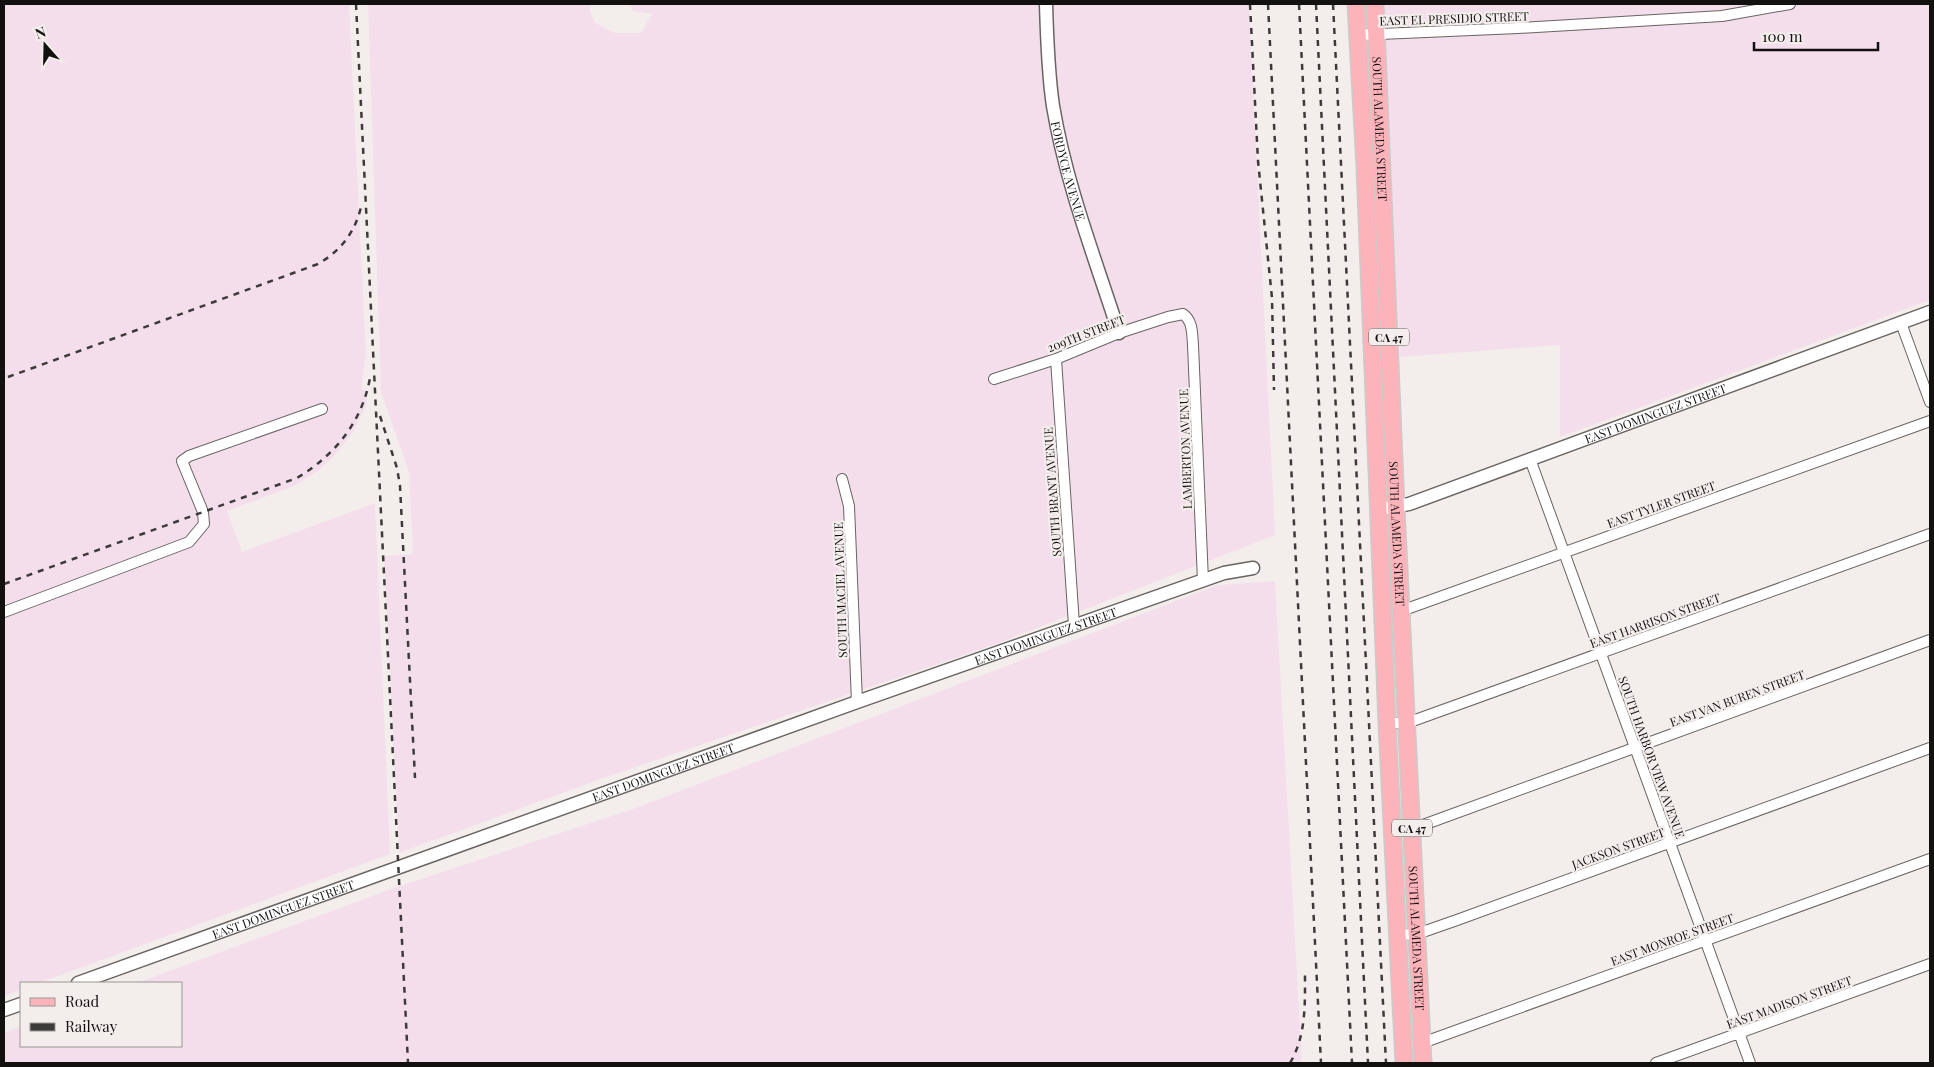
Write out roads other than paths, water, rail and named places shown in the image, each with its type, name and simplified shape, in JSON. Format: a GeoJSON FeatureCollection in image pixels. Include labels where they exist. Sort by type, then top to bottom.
{"type":"FeatureCollection","features":[{"type":"Feature","properties":{"kind":"main road","name":"SOUTH ALAMEDA STREET"},"geometry":{"type":"LineString","coordinates":[[1356,4],[1365,168],[1387,723],[1404,1063]]}},
{"type":"Feature","properties":{"kind":"main road","name":"SOUTH ALAMEDA STREET"},"geometry":{"type":"LineString","coordinates":[[1375,4],[1396,508],[1423,1063]]}},
{"type":"Feature","properties":{"kind":"main road"},"geometry":{"type":"LineString","coordinates":[[1365,168],[1383,166]]}},
{"type":"Feature","properties":{"kind":"street","name":"FORDYCE AVENUE"},"geometry":{"type":"LineString","coordinates":[[1046,4],[1050,79],[1058,135],[1073,192],[1119,333]]}},
{"type":"Feature","properties":{"kind":"street","name":"EAST EL PRESIDIO STREET"},"geometry":{"type":"LineString","coordinates":[[1357,35],[1546,27],[1722,16],[1790,4]]}},
{"type":"Feature","properties":{"kind":"street","name":"EAST DOMINGUEZ STREET"},"geometry":{"type":"LineString","coordinates":[[1378,509],[1396,508],[1930,312]]}},
{"type":"Feature","properties":{"kind":"street","name":"209TH STREET"},"geometry":{"type":"LineString","coordinates":[[994,380],[1119,333],[1177,315],[1183,314],[1188,317]]}},
{"type":"Feature","properties":{"kind":"street","name":"LAMBERTON AVENUE"},"geometry":{"type":"LineString","coordinates":[[1188,317],[1191,323],[1193,345],[1203,581]]}},
{"type":"Feature","properties":{"kind":"street"},"geometry":{"type":"LineString","coordinates":[[1901,323],[1930,402]]}},
{"type":"Feature","properties":{"kind":"street","name":"SOUTH BRANT AVENUE"},"geometry":{"type":"LineString","coordinates":[[1056,358],[1074,625]]}},
{"type":"Feature","properties":{"kind":"street"},"geometry":{"type":"LineString","coordinates":[[4,612],[190,542],[204,524],[203,512],[182,461],[189,456],[322,409]]}},
{"type":"Feature","properties":{"kind":"street","name":"EAST TYLER STREET"},"geometry":{"type":"LineString","coordinates":[[1401,611],[1930,421]]}},
{"type":"Feature","properties":{"kind":"street","name":"SOUTH HARBOR VIEW AVENUE"},"geometry":{"type":"LineString","coordinates":[[1530,459],[1750,1063]]}},
{"type":"Feature","properties":{"kind":"street","name":"SOUTH MACIEL AVENUE"},"geometry":{"type":"LineString","coordinates":[[842,479],[849,506],[857,702]]}},
{"type":"Feature","properties":{"kind":"street","name":"EAST HARRISON STREET"},"geometry":{"type":"LineString","coordinates":[[1387,723],[1406,723],[1930,534]]}},
{"type":"Feature","properties":{"kind":"street","name":"EAST DOMINGUEZ STREET"},"geometry":{"type":"LineString","coordinates":[[81,982],[1074,625],[1236,570],[1253,568]]}},
{"type":"Feature","properties":{"kind":"street","name":"EAST VAN BUREN STREET"},"geometry":{"type":"LineString","coordinates":[[1412,829],[1930,640]]}},
{"type":"Feature","properties":{"kind":"street","name":"JACKSON STREET"},"geometry":{"type":"LineString","coordinates":[[1398,935],[1417,934],[1930,748]]}},
{"type":"Feature","properties":{"kind":"street","name":"EAST MONROE STREET"},"geometry":{"type":"LineString","coordinates":[[1422,1043],[1930,859]]}},
{"type":"Feature","properties":{"kind":"street","name":"EAST MADISON STREET"},"geometry":{"type":"LineString","coordinates":[[1656,1063],[1930,964]]}},
{"type":"Feature","properties":{"kind":"street"},"geometry":{"type":"LineString","coordinates":[[4,1010],[20,1004]]}},
{"type":"Feature","properties":{"kind":"railway"},"geometry":{"type":"LineString","coordinates":[[356,4],[408,1063]]}},
{"type":"Feature","properties":{"kind":"railway"},"geometry":{"type":"LineString","coordinates":[[1250,4],[1258,161],[1272,298],[1274,390]]}},
{"type":"Feature","properties":{"kind":"railway"},"geometry":{"type":"LineString","coordinates":[[1268,4],[1321,1063]]}},
{"type":"Feature","properties":{"kind":"railway"},"geometry":{"type":"LineString","coordinates":[[1299,4],[1352,1063]]}},
{"type":"Feature","properties":{"kind":"railway"},"geometry":{"type":"LineString","coordinates":[[1316,4],[1368,1063]]}},
{"type":"Feature","properties":{"kind":"railway"},"geometry":{"type":"LineString","coordinates":[[1333,4],[1386,1063]]}},
{"type":"Feature","properties":{"kind":"railway"},"geometry":{"type":"LineString","coordinates":[[8,377],[318,264],[327,259],[347,239],[356,222],[362,203]]}},
{"type":"Feature","properties":{"kind":"railway"},"geometry":{"type":"LineString","coordinates":[[4,584],[297,478],[323,459],[345,436],[361,409],[370,378]]}},
{"type":"Feature","properties":{"kind":"railway"},"geometry":{"type":"LineString","coordinates":[[380,416],[397,468],[400,486],[415,778]]}},
{"type":"Feature","properties":{"kind":"railway"},"geometry":{"type":"LineString","coordinates":[[1290,1063],[1299,1042],[1304,1020],[1305,975]]}}]}
